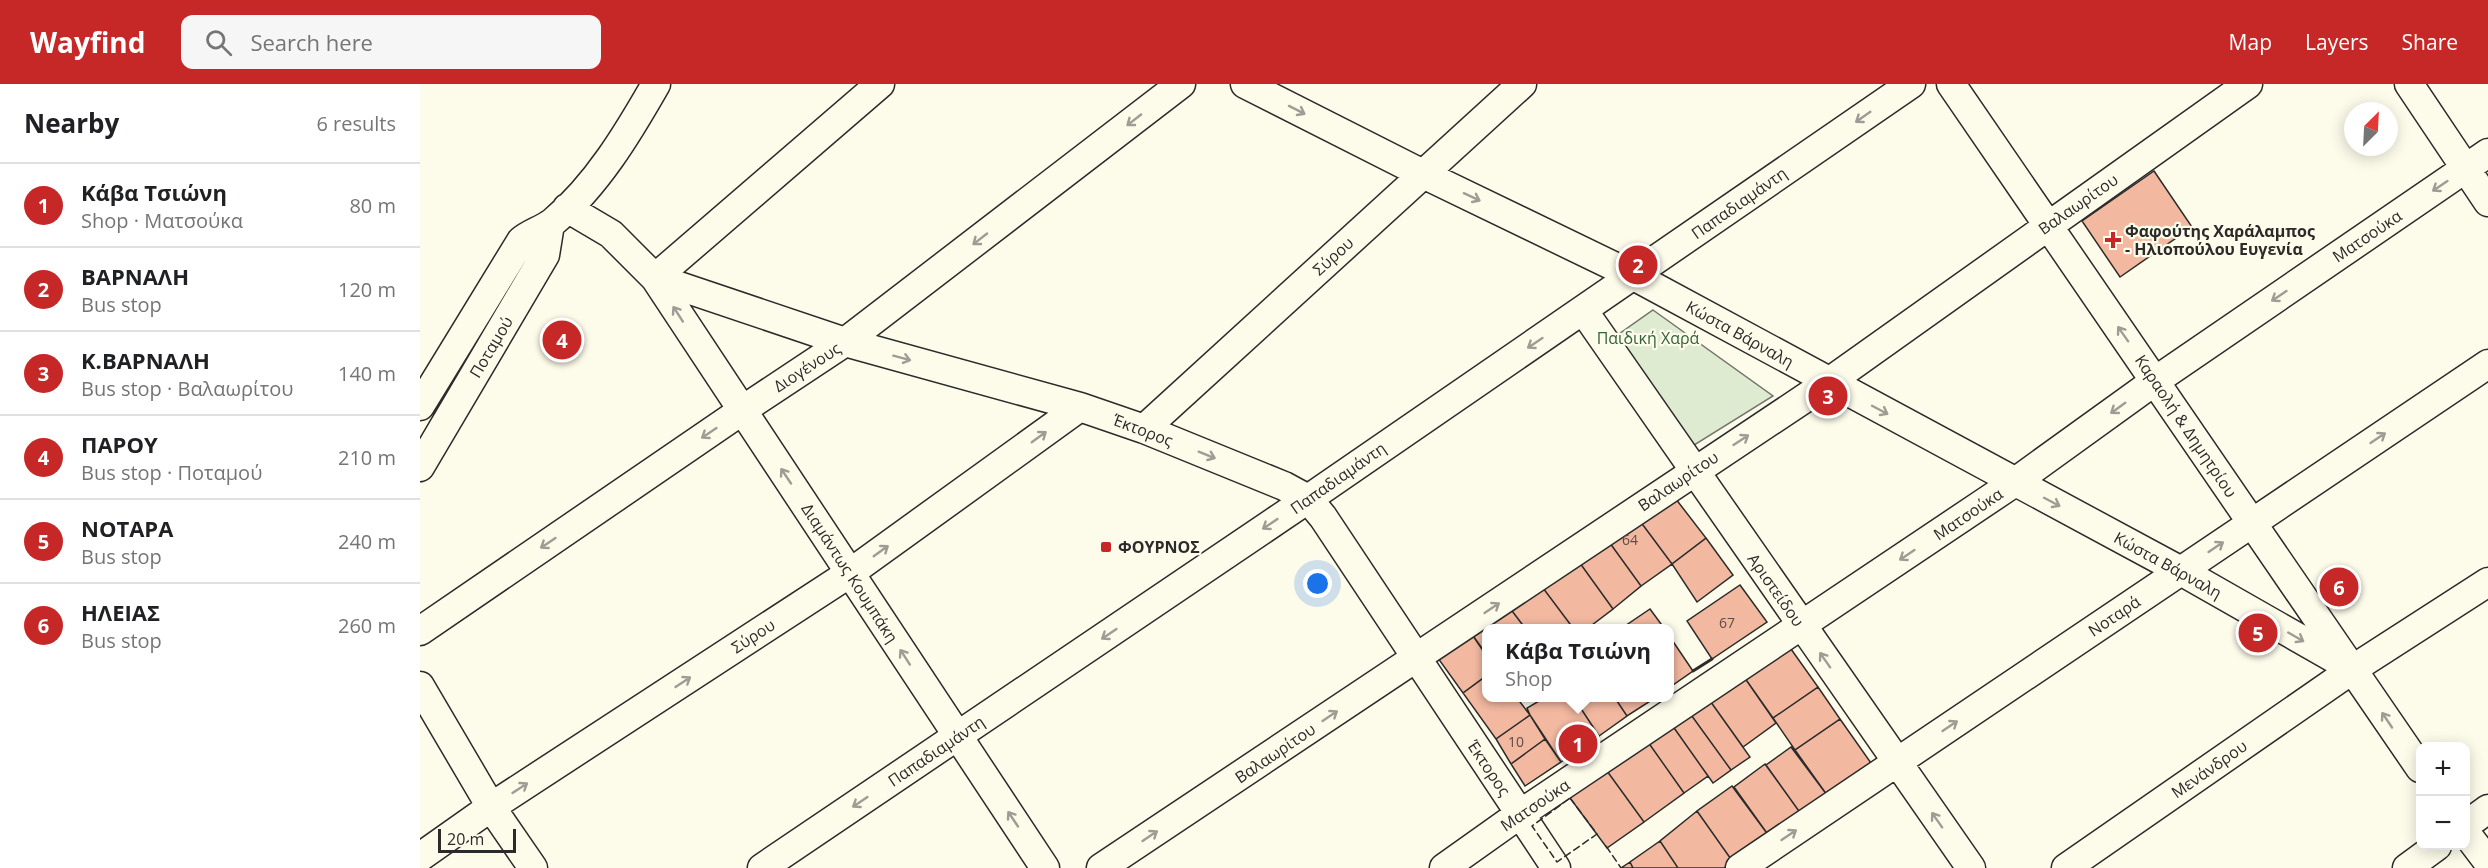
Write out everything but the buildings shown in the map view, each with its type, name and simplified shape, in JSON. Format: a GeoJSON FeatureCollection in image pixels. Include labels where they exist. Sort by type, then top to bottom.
{"type":"FeatureCollection","features":[{"type":"Feature","properties":{"kind":"street","name":"Ποταμού"},"geometry":{"type":"LineString","coordinates":[[420,406],[520,241],[559,216],[596,176],[615,151],[656,84]]}},
{"type":"Feature","properties":{"kind":"street"},"geometry":{"type":"LineString","coordinates":[[655,278],[880,84]]}},
{"type":"Feature","properties":{"kind":"street","name":"Διογένους"},"geometry":{"type":"LineString","coordinates":[[420,631],[845,342],[1181,84]]}},
{"type":"Feature","properties":{"kind":"street","name":"Κώστα Βάρναλη"},"geometry":{"type":"LineString","coordinates":[[1245,84],[1423,174],[1634,276],[2181,571],[2353,669]]}},
{"type":"Feature","properties":{"kind":"street","name":"Σύρου"},"geometry":{"type":"LineString","coordinates":[[1144,429],[1522,84]]}},
{"type":"Feature","properties":{"kind":"street","name":"Παπαδιαμάντη"},"geometry":{"type":"LineString","coordinates":[[762,868],[1308,499],[1911,84]]}},
{"type":"Feature","properties":{"kind":"street","name":"Καραολή & Δημητρίου"},"geometry":{"type":"LineString","coordinates":[[1952,84],[2416,761]]}},
{"type":"Feature","properties":{"kind":"street","name":"Βαλαωρίτου"},"geometry":{"type":"LineString","coordinates":[[1101,868],[1828,382],[2248,84]]}},
{"type":"Feature","properties":{"kind":"street"},"geometry":{"type":"LineString","coordinates":[[2409,84],[2488,202]]}},
{"type":"Feature","properties":{"kind":"street","name":"Ματσούκα"},"geometry":{"type":"LineString","coordinates":[[1444,868],[1520,814],[2015,482],[2155,381],[2488,153]]}},
{"type":"Feature","properties":{"kind":"street","name":"Ποταμού"},"geometry":{"type":"LineString","coordinates":[[420,467],[545,255],[559,216]]}},
{"type":"Feature","properties":{"kind":"street","name":"Έκτορος"},"geometry":{"type":"LineString","coordinates":[[559,216],[611,234],[655,278],[845,342],[1080,407],[1144,429],[1284,486],[1308,499],[1323,517],[1556,868]]}},
{"type":"Feature","properties":{"kind":"street","name":"Διαμάντως Κουμπάκη"},"geometry":{"type":"LineString","coordinates":[[655,278],[1045,868]]}},
{"type":"Feature","properties":{"kind":"street","name":"Αριστείδου"},"geometry":{"type":"LineString","coordinates":[[1583,310],[1971,868]]}},
{"type":"Feature","properties":{"kind":"street","name":"Νοταρά"},"geometry":{"type":"LineString","coordinates":[[1740,868],[2488,364]]}},
{"type":"Feature","properties":{"kind":"street","name":"Σύρου"},"geometry":{"type":"LineString","coordinates":[[420,857],[491,807],[850,573],[1080,407]]}},
{"type":"Feature","properties":{"kind":"street","name":"Μενάνδρου"},"geometry":{"type":"LineString","coordinates":[[2066,868],[2353,669],[2488,582]]}},
{"type":"Feature","properties":{"kind":"street"},"geometry":{"type":"LineString","coordinates":[[420,686],[491,807],[534,868]]}},
{"type":"Feature","properties":{"kind":"street"},"geometry":{"type":"LineString","coordinates":[[2470,822],[2488,809]]}},
{"type":"Feature","properties":{"kind":"street"},"geometry":{"type":"LineString","coordinates":[[2470,838],[2488,862]]}},
{"type":"Feature","properties":{"kind":"street"},"geometry":{"type":"LineString","coordinates":[[2407,868],[2432,850]]}},
{"type":"Feature","properties":{"kind":"green space","name":"Παιδική Χαρά"},"geometry":{"type":"Polygon","coordinates":[[[1653,310],[1773,396],[1683,452],[1609,341],[1653,310]]]}},
{"type":"Feature","properties":{"kind":"fence"},"geometry":{"type":"LineString","coordinates":[[1570,798],[1597,834],[1557,862],[1532,826],[1570,798]]}},
{"type":"Feature","properties":{"kind":"fence"},"geometry":{"type":"LineString","coordinates":[[1606,846],[1621,868]]}},
{"type":"Feature","properties":{"kind":"wall"},"geometry":{"type":"LineString","coordinates":[[1693,671],[1712,659]]}},
{"type":"Feature","properties":{"kind":"place","name":"Φαφούτης Χαράλαμπος - Ηλιοπούλου Ευγενία"},"geometry":{"type":"Point","coordinates":[2113,240]}},
{"type":"Feature","properties":{"kind":"place","name":"ΒΑΡΝΑΛΗ"},"geometry":{"type":"Point","coordinates":[1638,265]}},
{"type":"Feature","properties":{"kind":"place","name":"ΠΑΡΟΥ"},"geometry":{"type":"Point","coordinates":[562,340]}},
{"type":"Feature","properties":{"kind":"place","name":"Κ.ΒΑΡΝΑΛΗ"},"geometry":{"type":"Point","coordinates":[1828,396]}},
{"type":"Feature","properties":{"kind":"place","name":"ΦΟΥΡΝΟΣ"},"geometry":{"type":"Point","coordinates":[1106,547]}},
{"type":"Feature","properties":{"kind":"place","name":"ΗΛΕΙΑΣ"},"geometry":{"type":"Point","coordinates":[2339,587]}},
{"type":"Feature","properties":{"kind":"place","name":"ΝΟΤΑΡΑ"},"geometry":{"type":"Point","coordinates":[2258,633]}},
{"type":"Feature","properties":{"kind":"place","name":"Κάβα Τσιώνη"},"geometry":{"type":"Point","coordinates":[1578,744]}}]}
